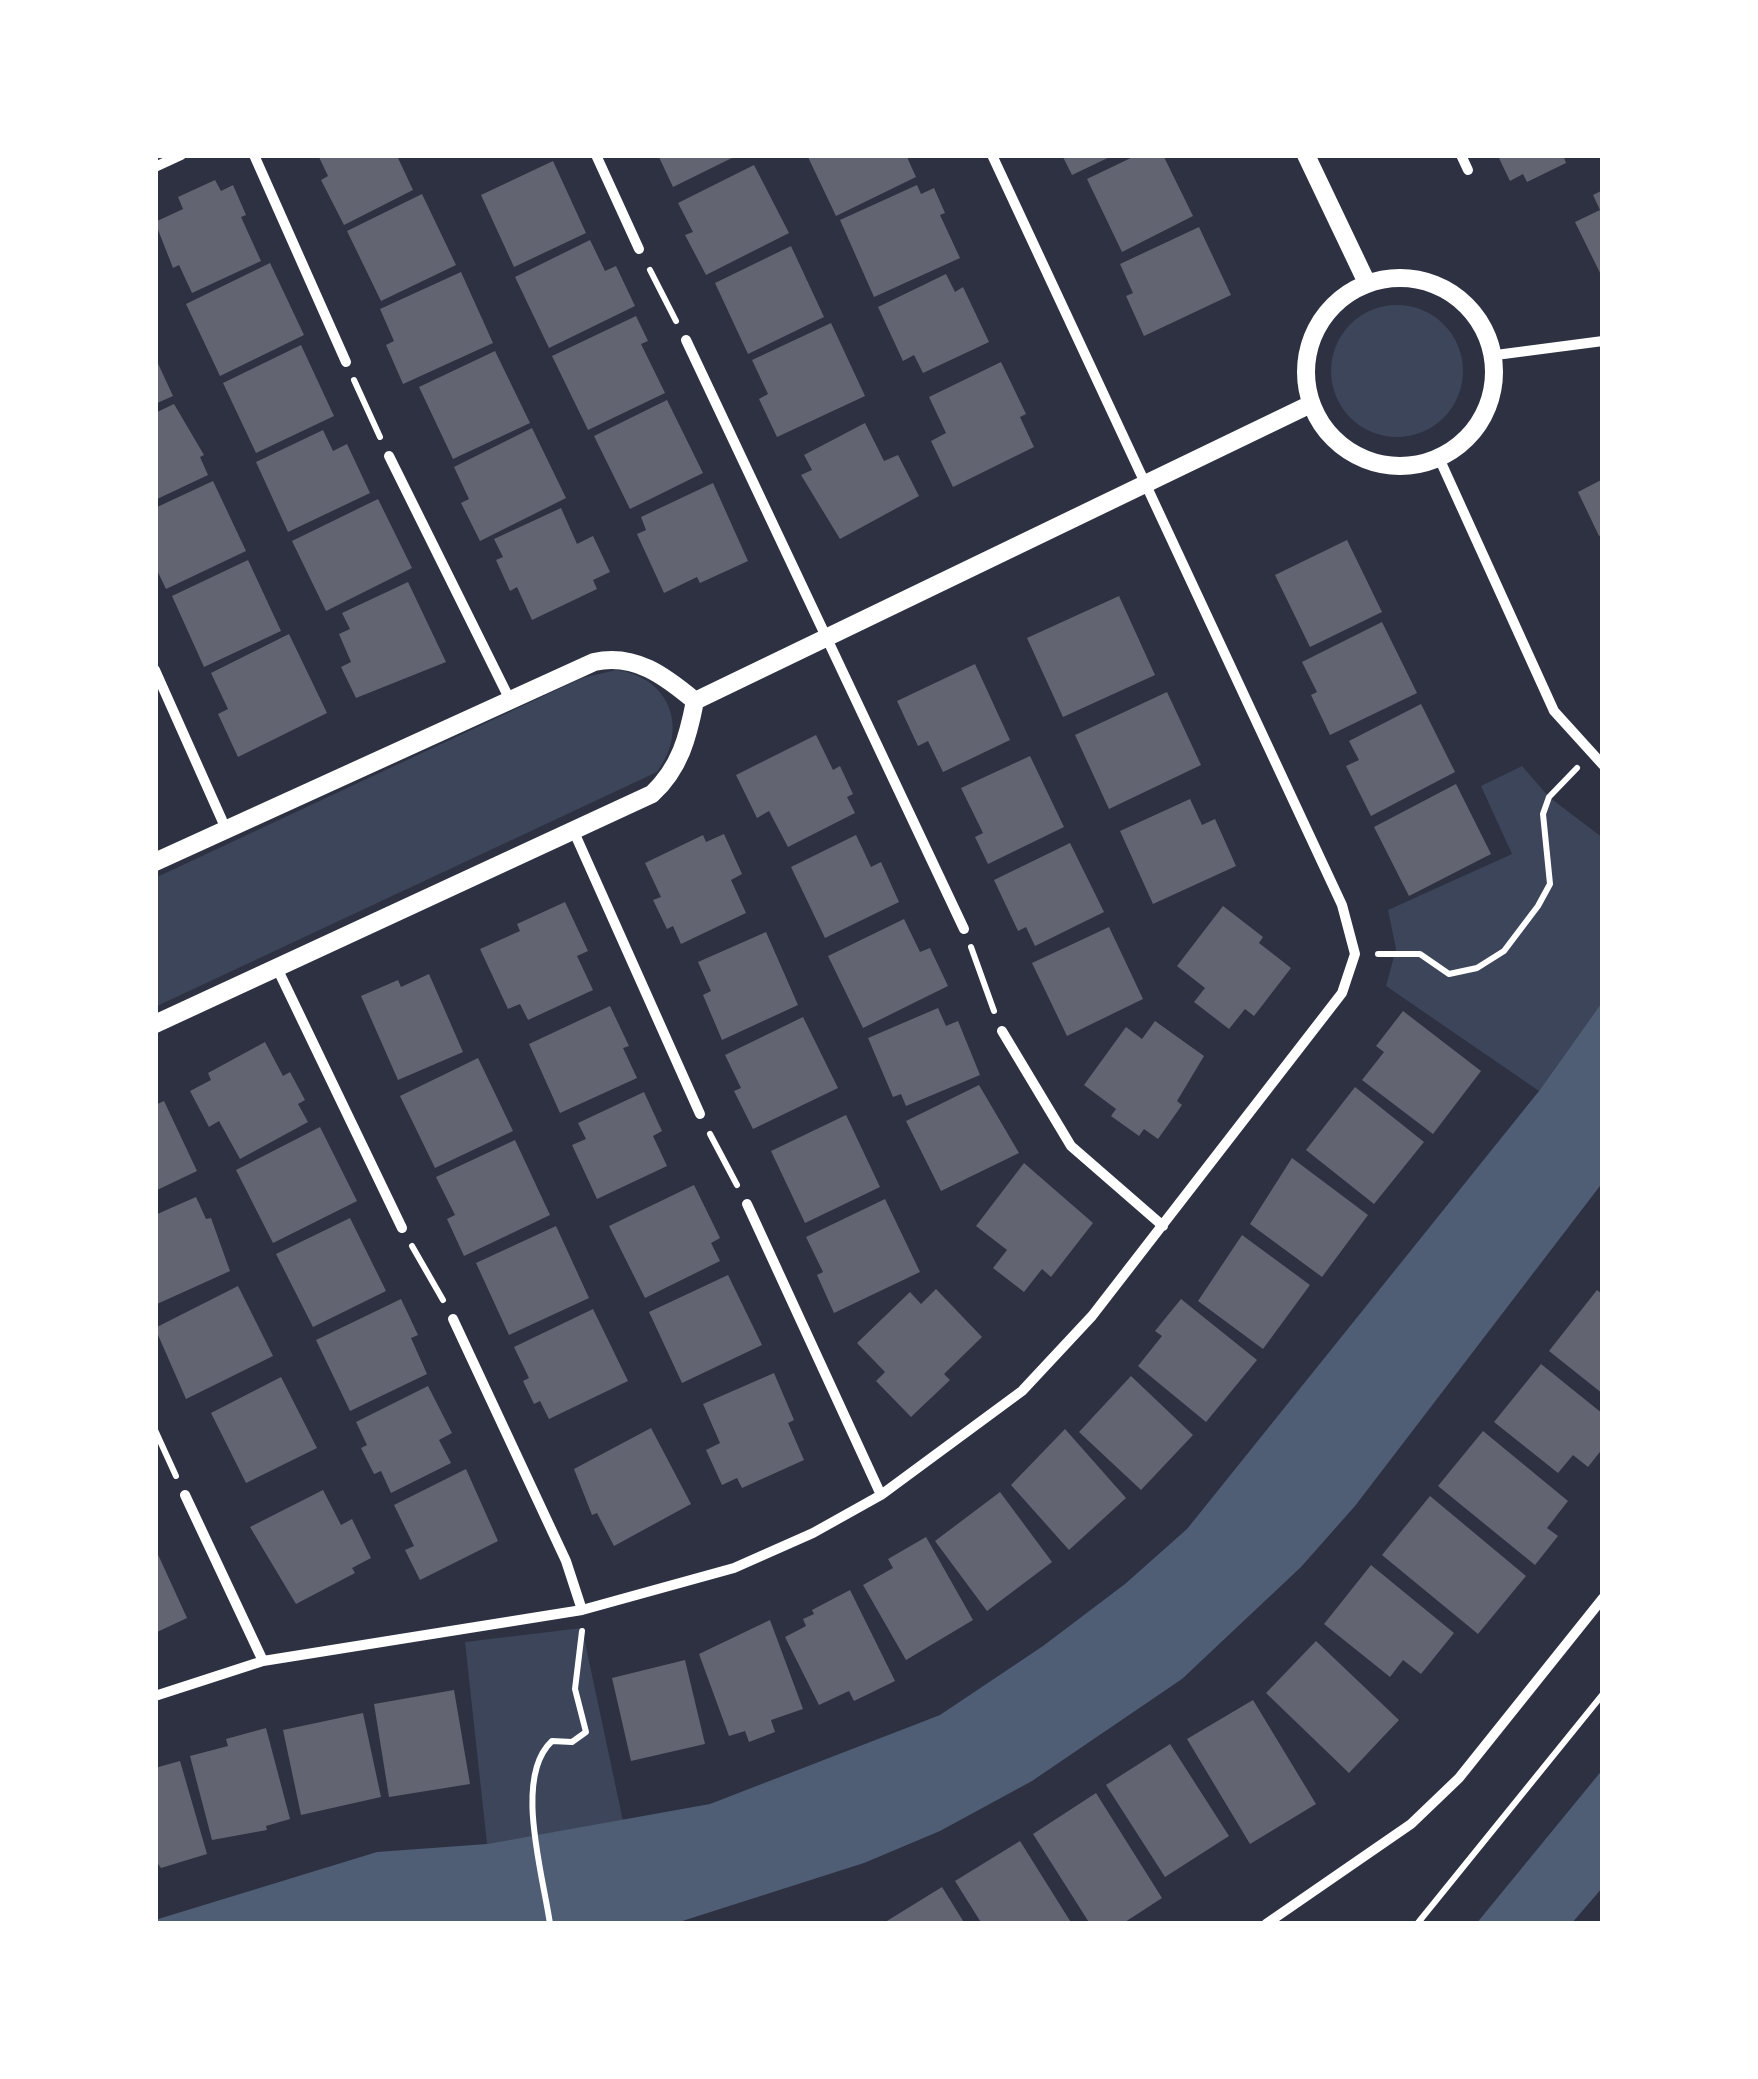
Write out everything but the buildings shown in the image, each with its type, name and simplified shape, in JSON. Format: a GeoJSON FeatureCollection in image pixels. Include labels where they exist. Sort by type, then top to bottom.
{"type":"FeatureCollection","features":[{"type":"Feature","properties":{"kind":"street"},"geometry":{"type":"LineString","coordinates":[[155,167],[182,155]]}},
{"type":"Feature","properties":{"kind":"street"},"geometry":{"type":"LineString","coordinates":[[254,155],[346,362]]}},
{"type":"Feature","properties":{"kind":"street"},"geometry":{"type":"LineString","coordinates":[[596,155],[639,249]]}},
{"type":"Feature","properties":{"kind":"street"},"geometry":{"type":"LineString","coordinates":[[155,1696],[263,1661],[582,1610],[734,1568],[814,1533],[881,1495],[1022,1391],[1092,1316],[1334,1005],[1348,979],[1355,954],[1342,906],[992,155]]}},
{"type":"Feature","properties":{"kind":"street"},"geometry":{"type":"LineString","coordinates":[[1306,155],[1367,283]]}},
{"type":"Feature","properties":{"kind":"street"},"geometry":{"type":"LineString","coordinates":[[1461,155],[1468,170]]}},
{"type":"Feature","properties":{"kind":"street"},"geometry":{"type":"LineString","coordinates":[[1398,277],[1428,281],[1456,294],[1477,316],[1496,356],[1486,411],[1467,438],[1439,458],[1409,466],[1378,464],[1349,452],[1326,431],[1311,404],[1306,375],[1315,332],[1342,297],[1367,283],[1398,277]]}},
{"type":"Feature","properties":{"kind":"street"},"geometry":{"type":"LineString","coordinates":[[686,340],[964,929]]}},
{"type":"Feature","properties":{"kind":"street"},"geometry":{"type":"LineString","coordinates":[[1496,356],[1603,340]]}},
{"type":"Feature","properties":{"kind":"street"},"geometry":{"type":"LineString","coordinates":[[695,701],[1311,404]]}},
{"type":"Feature","properties":{"kind":"street"},"geometry":{"type":"LineString","coordinates":[[389,456],[510,700]]}},
{"type":"Feature","properties":{"kind":"street"},"geometry":{"type":"LineString","coordinates":[[1439,458],[1554,711],[1603,765]]}},
{"type":"Feature","properties":{"kind":"street"},"geometry":{"type":"LineString","coordinates":[[155,862],[611,658],[630,660],[667,677],[695,701]]}},
{"type":"Feature","properties":{"kind":"street"},"geometry":{"type":"LineString","coordinates":[[155,670],[226,829]]}},
{"type":"Feature","properties":{"kind":"street"},"geometry":{"type":"LineString","coordinates":[[155,1024],[574,832],[662,785],[674,770],[688,738],[695,701]]}},
{"type":"Feature","properties":{"kind":"street"},"geometry":{"type":"LineString","coordinates":[[574,832],[700,1114]]}},
{"type":"Feature","properties":{"kind":"street"},"geometry":{"type":"LineString","coordinates":[[278,968],[402,1228]]}},
{"type":"Feature","properties":{"kind":"street"},"geometry":{"type":"LineString","coordinates":[[1002,1031],[1071,1146],[1162,1226]]}},
{"type":"Feature","properties":{"kind":"street"},"geometry":{"type":"LineString","coordinates":[[747,1204],[881,1495]]}},
{"type":"Feature","properties":{"kind":"street"},"geometry":{"type":"LineString","coordinates":[[453,1319],[566,1560],[582,1610]]}},
{"type":"Feature","properties":{"kind":"street"},"geometry":{"type":"LineString","coordinates":[[184,1496],[263,1661]]}},
{"type":"Feature","properties":{"kind":"street"},"geometry":{"type":"LineString","coordinates":[[1266,1924],[1411,1824],[1459,1778],[1603,1598]]}},
{"type":"Feature","properties":{"kind":"path"},"geometry":{"type":"LineString","coordinates":[[639,249],[686,340]]}},
{"type":"Feature","properties":{"kind":"path"},"geometry":{"type":"LineString","coordinates":[[346,362],[389,456]]}},
{"type":"Feature","properties":{"kind":"path"},"geometry":{"type":"LineString","coordinates":[[1355,954],[1420,954],[1450,974],[1478,968],[1504,951],[1550,884],[1544,814],[1550,797],[1591,754]]}},
{"type":"Feature","properties":{"kind":"path"},"geometry":{"type":"LineString","coordinates":[[964,929],[1002,1031]]}},
{"type":"Feature","properties":{"kind":"path"},"geometry":{"type":"LineString","coordinates":[[700,1114],[747,1204]]}},
{"type":"Feature","properties":{"kind":"path"},"geometry":{"type":"LineString","coordinates":[[402,1228],[453,1319]]}},
{"type":"Feature","properties":{"kind":"path"},"geometry":{"type":"LineString","coordinates":[[155,1430],[184,1496]]}},
{"type":"Feature","properties":{"kind":"path"},"geometry":{"type":"LineString","coordinates":[[550,1924],[530,1780],[538,1754],[552,1741],[572,1742],[586,1732],[575,1690],[582,1610]]}},
{"type":"Feature","properties":{"kind":"path"},"geometry":{"type":"LineString","coordinates":[[1417,1924],[1603,1694]]}},
{"type":"Feature","properties":{"kind":"shaded area"},"geometry":{"type":"Polygon","coordinates":[[[1397,305],[1422,310],[1444,324],[1458,346],[1463,371],[1458,396],[1444,418],[1422,432],[1397,437],[1372,432],[1350,418],[1336,396],[1331,371],[1336,346],[1350,324],[1372,310],[1397,305]]]}},
{"type":"Feature","properties":{"kind":"shaded area"},"geometry":{"type":"Polygon","coordinates":[[[616,670],[650,683],[669,708],[672,739],[657,772],[155,1007],[155,878],[582,678],[616,670]]]}},
{"type":"Feature","properties":{"kind":"shaded area"},"geometry":{"type":"Polygon","coordinates":[[[1522,766],[1549,797],[1603,838],[1603,1001],[1539,1091],[1386,986],[1396,949],[1388,910],[1512,854],[1481,786],[1522,766]]]}},
{"type":"Feature","properties":{"kind":"shaded area"},"geometry":{"type":"Polygon","coordinates":[[[1603,1001],[1603,1182],[1355,1506],[1301,1567],[1182,1679],[1032,1781],[940,1831],[864,1863],[673,1924],[155,1924],[155,1920],[377,1852],[487,1844],[710,1804],[940,1715],[1043,1646],[1125,1584],[1187,1529],[1539,1091],[1603,1001]]]}},
{"type":"Feature","properties":{"kind":"shaded area"},"geometry":{"type":"Polygon","coordinates":[[[582,1628],[623,1821],[487,1844],[465,1642],[582,1628]]]}},
{"type":"Feature","properties":{"kind":"shaded area"},"geometry":{"type":"Polygon","coordinates":[[[1603,1769],[1603,1887],[1571,1924],[1476,1924],[1603,1769]]]}}]}
